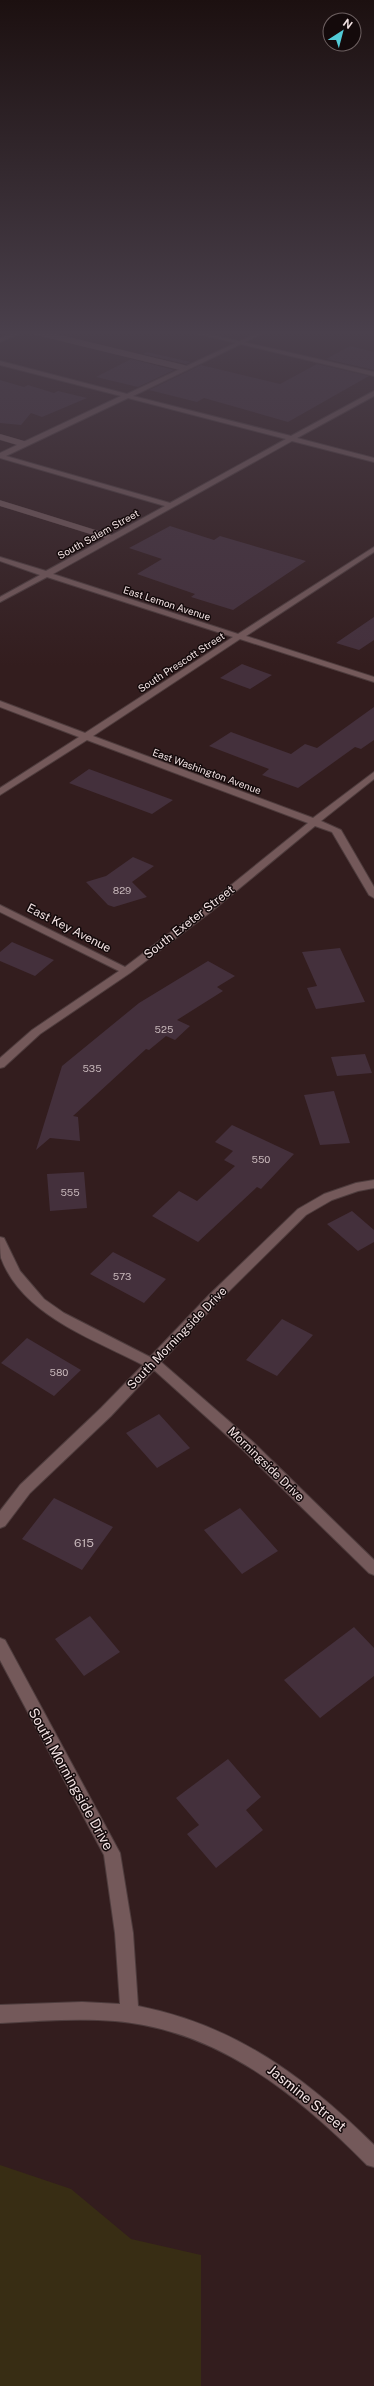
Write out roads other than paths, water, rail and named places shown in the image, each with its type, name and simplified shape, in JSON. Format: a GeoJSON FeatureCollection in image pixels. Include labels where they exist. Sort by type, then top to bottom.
{"type":"FeatureCollection","features":[{"type":"Feature","properties":{"kind":"street","name":"South Salem Street"},"geometry":{"type":"LineString","coordinates":[[0,600],[282,443]]}},
{"type":"Feature","properties":{"kind":"street"},"geometry":{"type":"LineString","coordinates":[[312,443],[374,460]]}},
{"type":"Feature","properties":{"kind":"street"},"geometry":{"type":"LineString","coordinates":[[0,456],[24,444]]}},
{"type":"Feature","properties":{"kind":"street"},"geometry":{"type":"LineString","coordinates":[[0,456],[170,505]]}},
{"type":"Feature","properties":{"kind":"street","name":"South Prescott Street"},"geometry":{"type":"LineString","coordinates":[[0,792],[86,738],[374,549]]}},
{"type":"Feature","properties":{"kind":"street"},"geometry":{"type":"LineString","coordinates":[[363,556],[374,560]]}},
{"type":"Feature","properties":{"kind":"street","name":"East Lemon Avenue"},"geometry":{"type":"LineString","coordinates":[[0,559],[374,680]]}},
{"type":"Feature","properties":{"kind":"street","name":"East Washington Avenue"},"geometry":{"type":"LineString","coordinates":[[0,704],[86,738],[336,830],[374,894]]}},
{"type":"Feature","properties":{"kind":"street","name":"South Exeter Street"},"geometry":{"type":"LineString","coordinates":[[0,1064],[7,1055],[36,1032],[126,971],[374,775]]}},
{"type":"Feature","properties":{"kind":"street","name":"East Key Avenue"},"geometry":{"type":"LineString","coordinates":[[0,908],[126,971]]}},
{"type":"Feature","properties":{"kind":"street","name":"South Morningside Drive"},"geometry":{"type":"LineString","coordinates":[[0,1522],[25,1490],[153,1364],[214,1298],[302,1212],[328,1197],[356,1187],[374,1184]]}},
{"type":"Feature","properties":{"kind":"street"},"geometry":{"type":"LineString","coordinates":[[0,1241],[4,1253],[16,1274],[39,1302],[60,1316],[153,1364]]}},
{"type":"Feature","properties":{"kind":"street","name":"Morningside Drive"},"geometry":{"type":"LineString","coordinates":[[153,1364],[161,1368],[248,1446],[374,1569]]}},
{"type":"Feature","properties":{"kind":"street","name":"South Morningside Drive"},"geometry":{"type":"LineString","coordinates":[[0,1645],[112,1853],[124,1933],[130,2014]]}},
{"type":"Feature","properties":{"kind":"street","name":"Jasmine Street"},"geometry":{"type":"LineString","coordinates":[[0,2014],[70,2011],[130,2014],[177,2024],[233,2046],[273,2069],[335,2117],[374,2158]]}},
{"type":"Feature","properties":{"kind":"lane"},"geometry":{"type":"LineString","coordinates":[[0,503],[112,538]]}}]}
